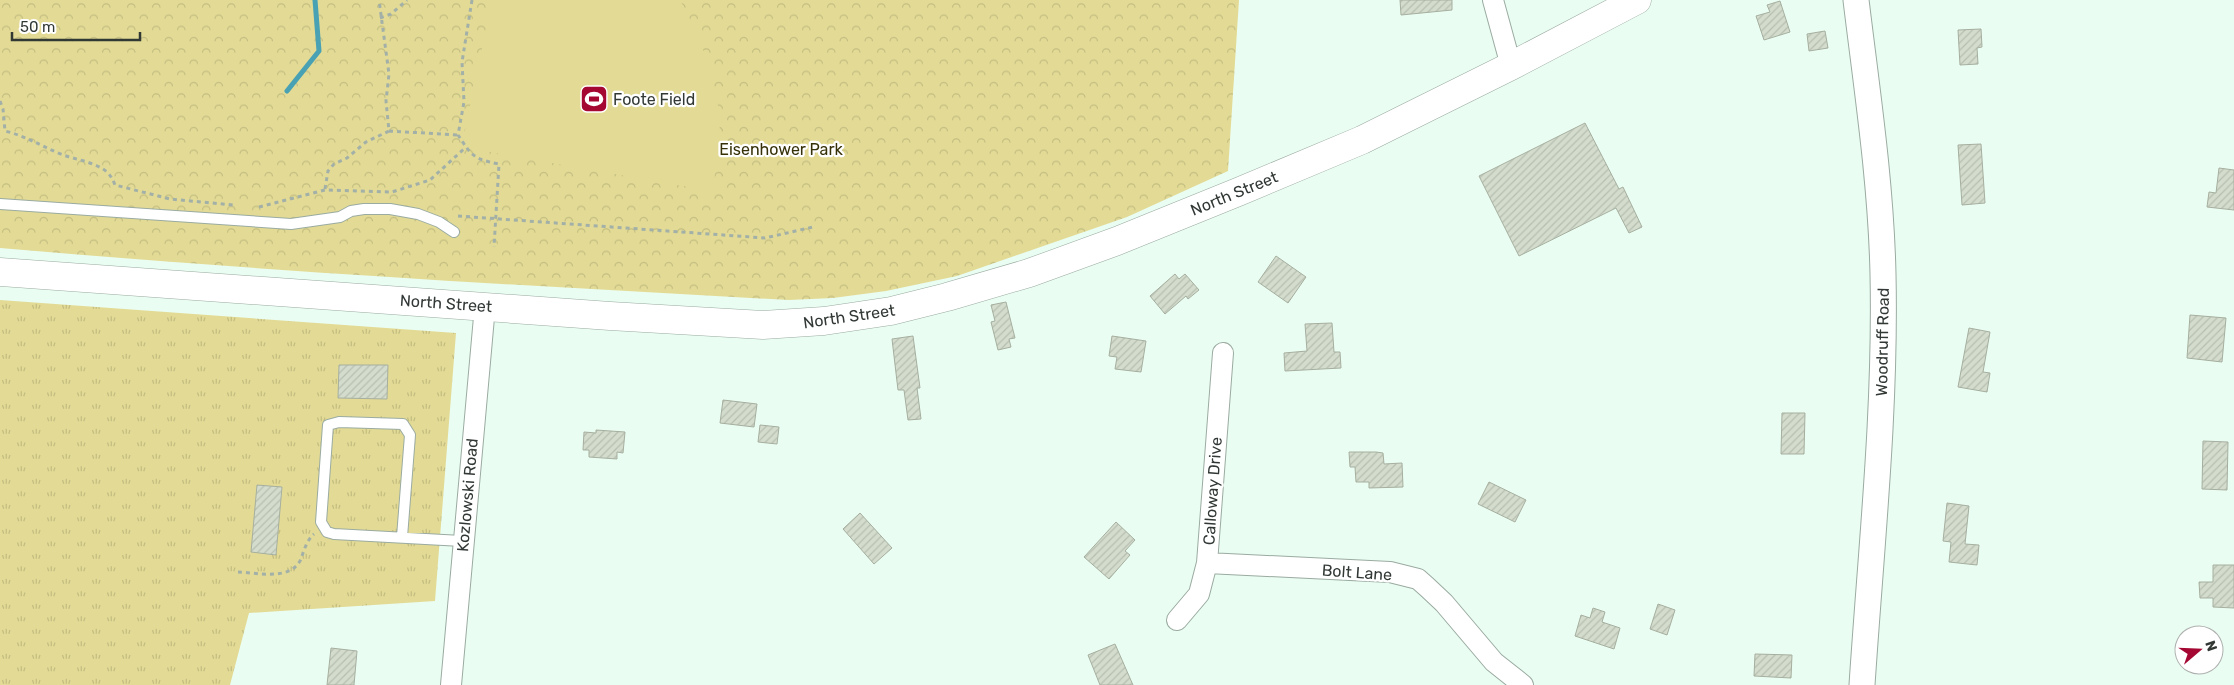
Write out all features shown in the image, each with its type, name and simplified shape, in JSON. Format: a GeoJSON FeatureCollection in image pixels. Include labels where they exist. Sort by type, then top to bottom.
{"type":"FeatureCollection","features":[{"type":"Feature","properties":{"kind":"main road","name":"North Street"},"geometry":{"type":"LineString","coordinates":[[0,272],[610,316],[763,325],[824,321],[891,311],[1029,273],[1126,237],[1362,140],[1511,66],[1637,0]]}},
{"type":"Feature","properties":{"kind":"street"},"geometry":{"type":"LineString","coordinates":[[1494,0],[1511,66]]}},
{"type":"Feature","properties":{"kind":"street","name":"Woodruff Road"},"geometry":{"type":"LineString","coordinates":[[1856,0],[1875,151],[1884,314],[1881,403],[1862,685]]}},
{"type":"Feature","properties":{"kind":"street","name":"Kozlowski Road"},"geometry":{"type":"LineString","coordinates":[[451,685],[462,541],[485,306]]}},
{"type":"Feature","properties":{"kind":"street","name":"Calloway Drive"},"geometry":{"type":"LineString","coordinates":[[1177,620],[1199,594],[1207,564],[1223,353]]}},
{"type":"Feature","properties":{"kind":"street","name":"Bolt Lane"},"geometry":{"type":"LineString","coordinates":[[1207,564],[1390,572],[1418,580],[1444,603],[1494,662],[1523,685]]}},
{"type":"Feature","properties":{"kind":"lane"},"geometry":{"type":"LineString","coordinates":[[0,204],[291,224],[340,217],[364,209],[390,209],[418,214],[439,222],[454,232]]}},
{"type":"Feature","properties":{"kind":"lane"},"geometry":{"type":"LineString","coordinates":[[402,538],[410,435],[403,424],[339,422],[328,425],[321,522],[327,532],[334,534],[402,538],[462,541]]}},
{"type":"Feature","properties":{"kind":"path"},"geometry":{"type":"LineString","coordinates":[[378,0],[389,74],[386,101],[389,131]]}},
{"type":"Feature","properties":{"kind":"path"},"geometry":{"type":"LineString","coordinates":[[380,18],[390,14],[407,0]]}},
{"type":"Feature","properties":{"kind":"path"},"geometry":{"type":"LineString","coordinates":[[472,0],[462,62],[464,102],[458,135],[478,160],[499,164],[494,247]]}},
{"type":"Feature","properties":{"kind":"path"},"geometry":{"type":"LineString","coordinates":[[0,101],[3,109],[5,131],[22,135],[92,165],[106,172],[113,179],[115,185],[170,199],[237,205]]}},
{"type":"Feature","properties":{"kind":"path"},"geometry":{"type":"LineString","coordinates":[[325,190],[328,171],[334,164],[347,158],[366,142],[389,131],[458,135]]}},
{"type":"Feature","properties":{"kind":"path"},"geometry":{"type":"LineString","coordinates":[[252,206],[275,204],[325,190],[392,192],[430,180],[466,147]]}},
{"type":"Feature","properties":{"kind":"path"},"geometry":{"type":"LineString","coordinates":[[458,216],[765,238],[813,227]]}},
{"type":"Feature","properties":{"kind":"path"},"geometry":{"type":"LineString","coordinates":[[238,572],[284,573],[293,570],[299,562],[310,538],[323,528]]}},
{"type":"Feature","properties":{"kind":"green space","name":"Eisenhower Park"},"geometry":{"type":"Polygon","coordinates":[[[0,0],[1239,0],[1228,171],[1127,217],[957,276],[886,291],[833,298],[789,300],[493,283],[197,264],[0,248],[0,0]]]}},
{"type":"Feature","properties":{"kind":"green space","name":"Foote Field"},"geometry":{"type":"Polygon","coordinates":[[[492,0],[680,0],[705,54],[719,110],[719,150],[712,191],[473,149],[464,135],[492,0]]]}},
{"type":"Feature","properties":{"kind":"green space"},"geometry":{"type":"Polygon","coordinates":[[[0,300],[456,333],[435,601],[249,613],[230,685],[0,685],[0,300]]]}},
{"type":"Feature","properties":{"kind":"building"},"geometry":{"type":"Polygon","coordinates":[[[1400,0],[1452,0],[1452,10],[1401,15],[1400,0]]]}},
{"type":"Feature","properties":{"kind":"building"},"geometry":{"type":"Polygon","coordinates":[[[1780,1],[1790,32],[1764,40],[1756,16],[1770,12],[1767,5],[1780,1]]]}},
{"type":"Feature","properties":{"kind":"building"},"geometry":{"type":"Polygon","coordinates":[[[1981,29],[1982,47],[1977,48],[1978,64],[1960,65],[1958,30],[1981,29]]]}},
{"type":"Feature","properties":{"kind":"building"},"geometry":{"type":"Polygon","coordinates":[[[1825,31],[1828,48],[1809,51],[1807,34],[1825,31]]]}},
{"type":"Feature","properties":{"kind":"building"},"geometry":{"type":"Polygon","coordinates":[[[1585,123],[1619,189],[1623,187],[1642,227],[1629,233],[1616,208],[1519,256],[1479,176],[1585,123]]]}},
{"type":"Feature","properties":{"kind":"building"},"geometry":{"type":"Polygon","coordinates":[[[1981,144],[1985,203],[1962,205],[1958,145],[1981,144]]]}},
{"type":"Feature","properties":{"kind":"building"},"geometry":{"type":"Polygon","coordinates":[[[2219,168],[2234,170],[2234,210],[2207,207],[2209,192],[2216,193],[2219,168]]]}},
{"type":"Feature","properties":{"kind":"building"},"geometry":{"type":"Polygon","coordinates":[[[1276,256],[1306,277],[1288,303],[1258,282],[1276,256]]]}},
{"type":"Feature","properties":{"kind":"building"},"geometry":{"type":"Polygon","coordinates":[[[1175,274],[1179,279],[1185,274],[1199,290],[1188,299],[1186,296],[1165,314],[1150,296],[1175,274]]]}},
{"type":"Feature","properties":{"kind":"building"},"geometry":{"type":"Polygon","coordinates":[[[1006,302],[1015,338],[1009,339],[1011,347],[998,350],[991,322],[995,321],[991,305],[1006,302]]]}},
{"type":"Feature","properties":{"kind":"building"},"geometry":{"type":"Polygon","coordinates":[[[2190,315],[2226,318],[2222,362],[2187,358],[2190,315]]]}},
{"type":"Feature","properties":{"kind":"building"},"geometry":{"type":"Polygon","coordinates":[[[1332,323],[1334,352],[1340,352],[1341,368],[1285,371],[1284,353],[1307,351],[1305,324],[1332,323]]]}},
{"type":"Feature","properties":{"kind":"building"},"geometry":{"type":"Polygon","coordinates":[[[1969,328],[1990,332],[1983,372],[1990,373],[1987,392],[1958,387],[1969,328]]]}},
{"type":"Feature","properties":{"kind":"building"},"geometry":{"type":"Polygon","coordinates":[[[913,336],[920,388],[917,388],[921,419],[908,420],[904,390],[898,390],[892,339],[913,336]]]}},
{"type":"Feature","properties":{"kind":"building"},"geometry":{"type":"Polygon","coordinates":[[[1112,336],[1146,341],[1141,372],[1115,369],[1117,357],[1109,356],[1112,336]]]}},
{"type":"Feature","properties":{"kind":"building"},"geometry":{"type":"Polygon","coordinates":[[[339,365],[388,365],[387,399],[338,398],[339,365]]]}},
{"type":"Feature","properties":{"kind":"building"},"geometry":{"type":"Polygon","coordinates":[[[723,400],[757,404],[754,427],[720,423],[723,400]]]}},
{"type":"Feature","properties":{"kind":"building"},"geometry":{"type":"Polygon","coordinates":[[[1782,413],[1805,413],[1804,454],[1781,454],[1782,413]]]}},
{"type":"Feature","properties":{"kind":"building"},"geometry":{"type":"Polygon","coordinates":[[[760,425],[779,427],[777,444],[758,442],[760,425]]]}},
{"type":"Feature","properties":{"kind":"building"},"geometry":{"type":"Polygon","coordinates":[[[596,430],[625,432],[623,453],[617,452],[617,459],[589,457],[589,450],[583,450],[584,432],[596,433],[596,430]]]}},
{"type":"Feature","properties":{"kind":"building"},"geometry":{"type":"Polygon","coordinates":[[[2203,441],[2228,442],[2227,490],[2202,489],[2203,441]]]}},
{"type":"Feature","properties":{"kind":"building"},"geometry":{"type":"Polygon","coordinates":[[[1349,452],[1383,453],[1384,464],[1402,463],[1403,487],[1369,488],[1369,482],[1356,482],[1355,467],[1350,467],[1349,452]]]}},
{"type":"Feature","properties":{"kind":"building"},"geometry":{"type":"Polygon","coordinates":[[[1489,482],[1526,500],[1515,522],[1478,504],[1489,482]]]}},
{"type":"Feature","properties":{"kind":"building"},"geometry":{"type":"Polygon","coordinates":[[[257,485],[282,487],[276,555],[251,552],[257,485]]]}},
{"type":"Feature","properties":{"kind":"building"},"geometry":{"type":"Polygon","coordinates":[[[1947,503],[1969,506],[1965,544],[1979,545],[1977,565],[1949,562],[1951,542],[1943,541],[1947,503]]]}},
{"type":"Feature","properties":{"kind":"building"},"geometry":{"type":"Polygon","coordinates":[[[860,513],[892,548],[874,564],[843,529],[860,513]]]}},
{"type":"Feature","properties":{"kind":"building"},"geometry":{"type":"Polygon","coordinates":[[[1116,522],[1135,540],[1125,551],[1130,555],[1109,579],[1084,557],[1116,522]]]}},
{"type":"Feature","properties":{"kind":"building"},"geometry":{"type":"Polygon","coordinates":[[[2213,565],[2234,565],[2234,608],[2213,607],[2213,598],[2200,598],[2199,582],[2213,582],[2213,565]]]}},
{"type":"Feature","properties":{"kind":"building"},"geometry":{"type":"Polygon","coordinates":[[[1658,604],[1675,610],[1667,635],[1650,629],[1658,604]]]}},
{"type":"Feature","properties":{"kind":"building"},"geometry":{"type":"Polygon","coordinates":[[[1593,608],[1605,612],[1602,622],[1620,628],[1614,649],[1575,636],[1581,615],[1590,618],[1593,608]]]}},
{"type":"Feature","properties":{"kind":"building"},"geometry":{"type":"Polygon","coordinates":[[[1115,644],[1133,685],[1100,685],[1088,655],[1115,644]]]}},
{"type":"Feature","properties":{"kind":"building"},"geometry":{"type":"Polygon","coordinates":[[[331,648],[357,651],[354,685],[327,685],[331,648]]]}},
{"type":"Feature","properties":{"kind":"building"},"geometry":{"type":"Polygon","coordinates":[[[1755,654],[1792,655],[1791,678],[1754,676],[1755,654]]]}},
{"type":"Feature","properties":{"kind":"waterway"},"geometry":{"type":"LineString","coordinates":[[287,91],[319,51],[315,0]]}},
{"type":"Feature","properties":{"kind":"place","name":"Foote Field"},"geometry":{"type":"Point","coordinates":[594,99]}}]}
